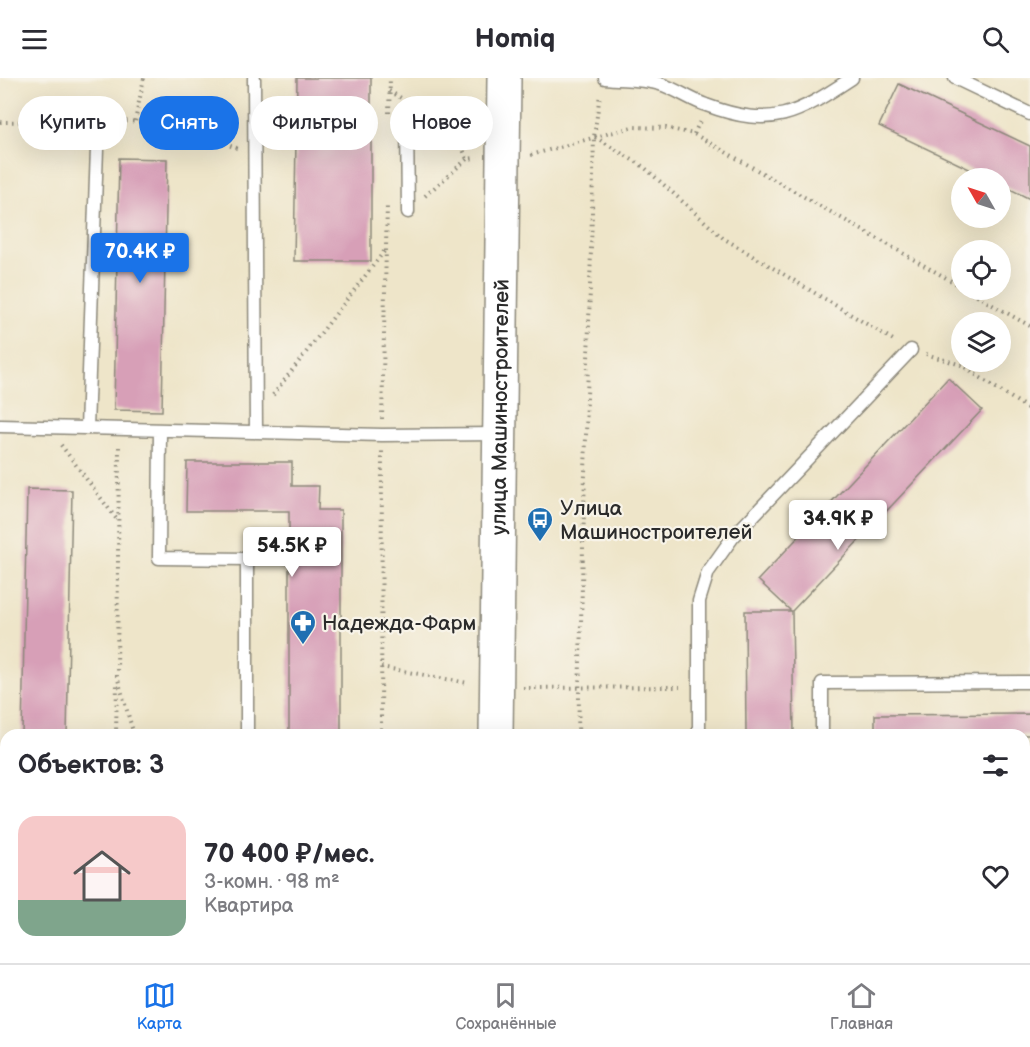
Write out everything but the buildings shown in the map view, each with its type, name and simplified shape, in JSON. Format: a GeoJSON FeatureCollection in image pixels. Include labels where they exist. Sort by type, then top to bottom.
{"type":"FeatureCollection","features":[{"type":"Feature","properties":{"kind":"main road","name":"улица Машиностроителей"},"geometry":{"type":"LineString","coordinates":[[496,729],[504,78]]}},
{"type":"Feature","properties":{"kind":"lane"},"geometry":{"type":"LineString","coordinates":[[254,78],[256,432]]}},
{"type":"Feature","properties":{"kind":"lane"},"geometry":{"type":"LineString","coordinates":[[603,84],[660,81],[708,106],[769,119],[796,112],[852,78]]}},
{"type":"Feature","properties":{"kind":"lane"},"geometry":{"type":"LineString","coordinates":[[955,78],[1030,114]]}},
{"type":"Feature","properties":{"kind":"lane"},"geometry":{"type":"LineString","coordinates":[[408,212],[406,119],[503,123]]}},
{"type":"Feature","properties":{"kind":"lane"},"geometry":{"type":"LineString","coordinates":[[87,428],[97,150]]}},
{"type":"Feature","properties":{"kind":"lane"},"geometry":{"type":"LineString","coordinates":[[699,729],[699,601],[708,573],[734,537],[910,350]]}},
{"type":"Feature","properties":{"kind":"lane"},"geometry":{"type":"LineString","coordinates":[[0,426],[382,435],[499,434]]}},
{"type":"Feature","properties":{"kind":"lane"},"geometry":{"type":"LineString","coordinates":[[160,430],[159,558],[247,559],[247,729]]}},
{"type":"Feature","properties":{"kind":"lane"},"geometry":{"type":"LineString","coordinates":[[822,729],[822,683],[1030,682]]}},
{"type":"Feature","properties":{"kind":"path"},"geometry":{"type":"LineString","coordinates":[[135,121],[144,78]]}},
{"type":"Feature","properties":{"kind":"path"},"geometry":{"type":"LineString","coordinates":[[389,114],[390,78]]}},
{"type":"Feature","properties":{"kind":"path"},"geometry":{"type":"LineString","coordinates":[[578,729],[594,137],[603,84]]}},
{"type":"Feature","properties":{"kind":"path"},"geometry":{"type":"LineString","coordinates":[[127,121],[162,122],[255,155]]}},
{"type":"Feature","properties":{"kind":"path"},"geometry":{"type":"LineString","coordinates":[[0,122],[18,122]]}},
{"type":"Feature","properties":{"kind":"path"},"geometry":{"type":"LineString","coordinates":[[387,231],[467,159],[534,155],[632,127],[666,128],[694,134],[951,281]]}},
{"type":"Feature","properties":{"kind":"path"},"geometry":{"type":"LineString","coordinates":[[594,137],[644,167],[723,238],[910,350],[961,365],[1030,410]]}},
{"type":"Feature","properties":{"kind":"path"},"geometry":{"type":"LineString","coordinates":[[381,729],[382,435],[387,196]]}},
{"type":"Feature","properties":{"kind":"path"},"geometry":{"type":"LineString","coordinates":[[256,412],[277,391],[386,249]]}},
{"type":"Feature","properties":{"kind":"path"},"geometry":{"type":"LineString","coordinates":[[984,300],[1030,326]]}},
{"type":"Feature","properties":{"kind":"path"},"geometry":{"type":"LineString","coordinates":[[47,427],[118,522]]}},
{"type":"Feature","properties":{"kind":"path"},"geometry":{"type":"LineString","coordinates":[[116,729],[119,429]]}},
{"type":"Feature","properties":{"kind":"path"},"geometry":{"type":"LineString","coordinates":[[381,667],[496,688],[699,687]]}},
{"type":"Feature","properties":{"kind":"path"},"geometry":{"type":"LineString","coordinates":[[117,676],[132,729]]}},
{"type":"Feature","properties":{"kind":"place","name":"Улица Машиностроителей"},"geometry":{"type":"Point","coordinates":[540,543]}},
{"type":"Feature","properties":{"kind":"place","name":"Надежда-Фарм"},"geometry":{"type":"Point","coordinates":[303,646]}}]}
